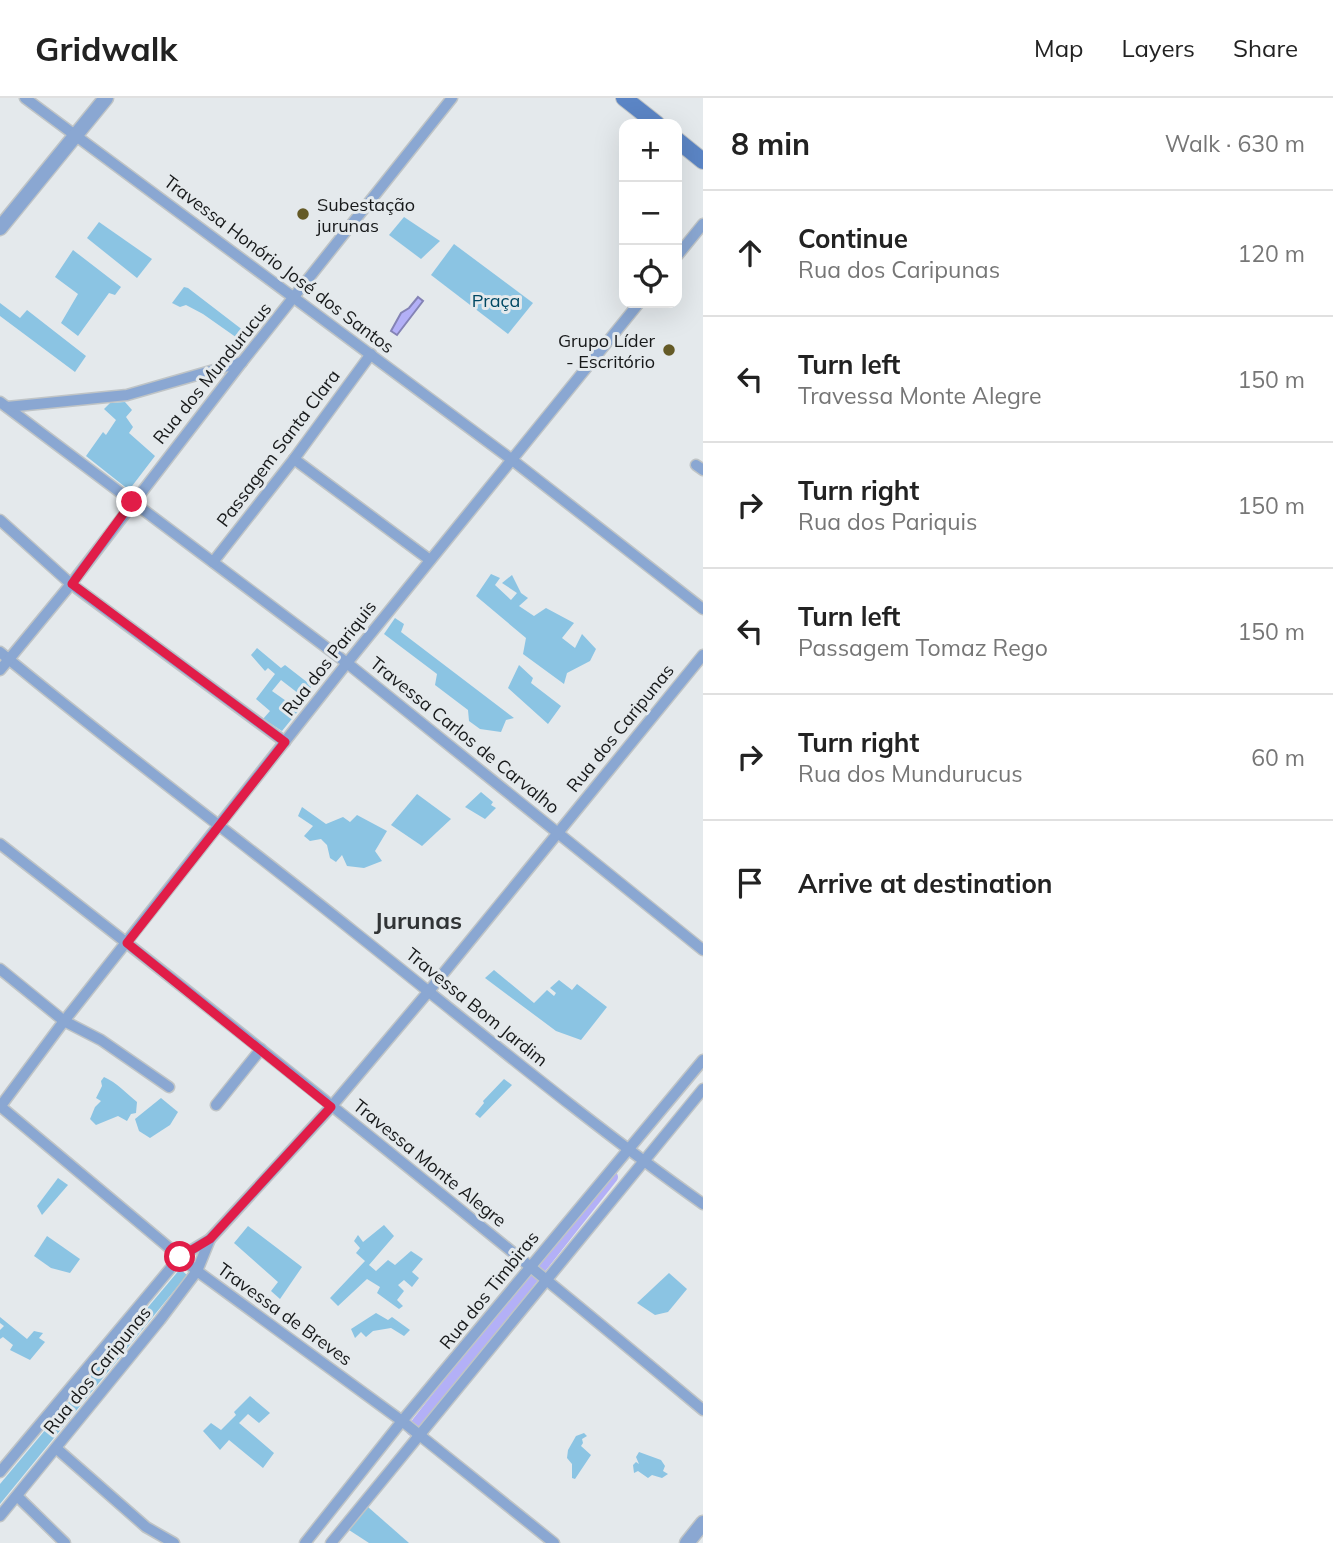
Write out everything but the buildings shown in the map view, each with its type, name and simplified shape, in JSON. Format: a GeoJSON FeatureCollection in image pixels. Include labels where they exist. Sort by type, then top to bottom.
{"type":"FeatureCollection","features":[{"type":"Feature","properties":{"kind":"main road"},"geometry":{"type":"LineString","coordinates":[[624,98],[651,119]]}},
{"type":"Feature","properties":{"kind":"main road"},"geometry":{"type":"LineString","coordinates":[[682,144],[703,161]]}},
{"type":"Feature","properties":{"kind":"street","name":"Travessa Honório José dos Santos"},"geometry":{"type":"LineString","coordinates":[[25,98],[511,459],[703,609]]}},
{"type":"Feature","properties":{"kind":"street"},"geometry":{"type":"LineString","coordinates":[[0,228],[106,98]]}},
{"type":"Feature","properties":{"kind":"street","name":"Rua dos Mundurucus"},"geometry":{"type":"LineString","coordinates":[[0,670],[4,656],[72,584],[132,502],[452,98]]}},
{"type":"Feature","properties":{"kind":"street"},"geometry":{"type":"LineString","coordinates":[[682,251],[703,224]]}},
{"type":"Feature","properties":{"kind":"street","name":"Rua dos Pariquis"},"geometry":{"type":"LineString","coordinates":[[0,1107],[64,1020],[347,663],[635,308]]}},
{"type":"Feature","properties":{"kind":"street","name":"Passagem Santa Clara"},"geometry":{"type":"LineString","coordinates":[[213,562],[295,459],[371,354]]}},
{"type":"Feature","properties":{"kind":"street"},"geometry":{"type":"LineString","coordinates":[[4,404],[127,395],[242,362]]}},
{"type":"Feature","properties":{"kind":"street","name":"Travessa Carlos de Carvalho"},"geometry":{"type":"LineString","coordinates":[[4,404],[347,663],[703,950]]}},
{"type":"Feature","properties":{"kind":"street"},"geometry":{"type":"LineString","coordinates":[[295,459],[430,560]]}},
{"type":"Feature","properties":{"kind":"street"},"geometry":{"type":"LineString","coordinates":[[0,520],[72,584],[285,742]]}},
{"type":"Feature","properties":{"kind":"street","name":"Rua dos Caripunas"},"geometry":{"type":"LineString","coordinates":[[0,1472],[180,1257],[210,1239],[331,1107],[703,655]]}},
{"type":"Feature","properties":{"kind":"street","name":"Travessa Bom Jardim"},"geometry":{"type":"LineString","coordinates":[[4,656],[429,991],[520,1066],[641,1160],[703,1204]]}},
{"type":"Feature","properties":{"kind":"street","name":"Travessa Monte Alegre"},"geometry":{"type":"LineString","coordinates":[[0,844],[548,1279],[703,1410]]}},
{"type":"Feature","properties":{"kind":"street"},"geometry":{"type":"LineString","coordinates":[[0,968],[64,1020],[101,1041],[169,1087]]}},
{"type":"Feature","properties":{"kind":"street"},"geometry":{"type":"LineString","coordinates":[[216,1105],[261,1049]]}},
{"type":"Feature","properties":{"kind":"street","name":"Rua dos Timbiras"},"geometry":{"type":"LineString","coordinates":[[305,1543],[402,1421],[703,1060]]}},
{"type":"Feature","properties":{"kind":"street","name":"Rua dos Timbiras"},"geometry":{"type":"LineString","coordinates":[[331,1543],[548,1279],[641,1160],[703,1089]]}},
{"type":"Feature","properties":{"kind":"street","name":"Travessa de Breves"},"geometry":{"type":"LineString","coordinates":[[0,1107],[197,1271],[402,1421],[554,1543]]}},
{"type":"Feature","properties":{"kind":"street","name":"Rua dos Caripunas"},"geometry":{"type":"LineString","coordinates":[[0,1516],[160,1320],[197,1271],[210,1239]]}},
{"type":"Feature","properties":{"kind":"street"},"geometry":{"type":"LineString","coordinates":[[56,1448],[146,1527],[174,1543]]}},
{"type":"Feature","properties":{"kind":"street"},"geometry":{"type":"LineString","coordinates":[[17,1496],[65,1543]]}},
{"type":"Feature","properties":{"kind":"street"},"geometry":{"type":"LineString","coordinates":[[687,1543],[703,1522]]}},
{"type":"Feature","properties":{"kind":"green space"},"geometry":{"type":"Polygon","coordinates":[[[404,217],[440,241],[421,259],[389,235],[404,217]]]}},
{"type":"Feature","properties":{"kind":"green space"},"geometry":{"type":"Polygon","coordinates":[[[99,222],[152,259],[137,278],[87,238],[99,222]]]}},
{"type":"Feature","properties":{"kind":"green space","name":"Praça"},"geometry":{"type":"Polygon","coordinates":[[[454,244],[533,303],[508,334],[431,275],[454,244]]]}},
{"type":"Feature","properties":{"kind":"green space"},"geometry":{"type":"Polygon","coordinates":[[[73,250],[121,287],[115,295],[109,293],[78,336],[61,323],[78,294],[55,277],[73,250]]]}},
{"type":"Feature","properties":{"kind":"green space"},"geometry":{"type":"Polygon","coordinates":[[[184,287],[244,331],[240,340],[203,314],[186,305],[180,307],[172,303],[184,287]]]}},
{"type":"Feature","properties":{"kind":"green space"},"geometry":{"type":"Polygon","coordinates":[[[0,303],[20,318],[27,310],[86,356],[75,372],[0,316],[0,303]]]}},
{"type":"Feature","properties":{"kind":"green space"},"geometry":{"type":"Polygon","coordinates":[[[125,402],[132,410],[126,417],[133,427],[129,433],[155,456],[129,490],[86,456],[103,432],[106,435],[116,420],[104,409],[110,403],[125,402]]]}},
{"type":"Feature","properties":{"kind":"green space"},"geometry":{"type":"Polygon","coordinates":[[[491,574],[500,578],[495,585],[511,600],[517,593],[502,583],[512,575],[521,593],[528,598],[519,606],[534,616],[546,608],[574,623],[562,638],[575,648],[582,634],[596,649],[590,661],[567,673],[564,684],[523,654],[526,638],[476,596],[491,574]]]}},
{"type":"Feature","properties":{"kind":"green space"},"geometry":{"type":"Polygon","coordinates":[[[395,618],[404,624],[401,632],[514,718],[506,720],[501,732],[480,729],[469,721],[468,710],[435,685],[437,674],[384,634],[395,618]]]}},
{"type":"Feature","properties":{"kind":"green space"},"geometry":{"type":"Polygon","coordinates":[[[257,648],[281,668],[285,665],[312,686],[303,697],[281,680],[272,691],[299,710],[282,731],[263,719],[270,711],[256,699],[275,674],[268,668],[265,671],[251,655],[257,648]]]}},
{"type":"Feature","properties":{"kind":"green space"},"geometry":{"type":"Polygon","coordinates":[[[519,665],[533,678],[531,683],[561,706],[548,724],[508,688],[519,665]]]}},
{"type":"Feature","properties":{"kind":"green space"},"geometry":{"type":"Polygon","coordinates":[[[481,792],[496,808],[485,819],[465,807],[481,792]]]}},
{"type":"Feature","properties":{"kind":"green space"},"geometry":{"type":"Polygon","coordinates":[[[417,794],[451,819],[422,846],[391,825],[417,794]]]}},
{"type":"Feature","properties":{"kind":"green space"},"geometry":{"type":"Polygon","coordinates":[[[302,807],[326,824],[343,817],[350,822],[357,815],[387,831],[375,851],[382,861],[364,868],[347,866],[342,855],[336,862],[330,858],[327,845],[321,839],[310,841],[304,836],[313,826],[298,816],[302,807]]]}},
{"type":"Feature","properties":{"kind":"green space"},"geometry":{"type":"Polygon","coordinates":[[[494,970],[534,1003],[547,990],[554,996],[556,993],[550,988],[559,980],[572,990],[577,984],[607,1007],[581,1040],[556,1031],[485,978],[494,970]]]}},
{"type":"Feature","properties":{"kind":"green space"},"geometry":{"type":"Polygon","coordinates":[[[104,1077],[137,1102],[136,1113],[131,1114],[127,1121],[118,1116],[96,1125],[90,1119],[101,1101],[96,1098],[104,1077]]]}},
{"type":"Feature","properties":{"kind":"green space"},"geometry":{"type":"Polygon","coordinates":[[[504,1079],[512,1085],[480,1118],[475,1114],[483,1101],[504,1079]]]}},
{"type":"Feature","properties":{"kind":"green space"},"geometry":{"type":"Polygon","coordinates":[[[161,1098],[178,1112],[170,1125],[150,1138],[139,1131],[135,1119],[161,1098]]]}},
{"type":"Feature","properties":{"kind":"green space"},"geometry":{"type":"Polygon","coordinates":[[[58,1178],[68,1185],[42,1215],[37,1206],[58,1178]]]}},
{"type":"Feature","properties":{"kind":"green space"},"geometry":{"type":"Polygon","coordinates":[[[384,1225],[394,1236],[369,1265],[376,1271],[388,1260],[395,1265],[411,1251],[423,1259],[412,1272],[419,1278],[412,1287],[404,1280],[398,1285],[404,1291],[397,1300],[403,1306],[399,1309],[377,1293],[380,1287],[367,1279],[338,1306],[330,1298],[365,1261],[356,1253],[360,1248],[354,1241],[358,1235],[363,1242],[384,1225]]]}},
{"type":"Feature","properties":{"kind":"green space"},"geometry":{"type":"Polygon","coordinates":[[[248,1226],[302,1267],[280,1299],[271,1291],[278,1282],[234,1243],[248,1226]]]}},
{"type":"Feature","properties":{"kind":"green space"},"geometry":{"type":"Polygon","coordinates":[[[47,1236],[80,1259],[70,1273],[51,1268],[34,1256],[47,1236]]]}},
{"type":"Feature","properties":{"kind":"green space"},"geometry":{"type":"Polygon","coordinates":[[[180,1269],[187,1275],[0,1504],[0,1484],[180,1269]]]}},
{"type":"Feature","properties":{"kind":"green space"},"geometry":{"type":"Polygon","coordinates":[[[669,1273],[687,1289],[668,1312],[655,1315],[637,1303],[669,1273]]]}},
{"type":"Feature","properties":{"kind":"green space"},"geometry":{"type":"Polygon","coordinates":[[[376,1313],[388,1320],[392,1317],[410,1330],[404,1336],[391,1328],[373,1331],[366,1337],[361,1332],[355,1338],[351,1329],[376,1313]]]}},
{"type":"Feature","properties":{"kind":"green space"},"geometry":{"type":"Polygon","coordinates":[[[0,1317],[27,1339],[34,1331],[43,1333],[39,1338],[45,1342],[30,1360],[10,1350],[13,1345],[3,1337],[0,1339],[0,1330],[4,1326],[0,1323],[0,1317]]]}},
{"type":"Feature","properties":{"kind":"green space"},"geometry":{"type":"Polygon","coordinates":[[[250,1396],[270,1413],[259,1423],[248,1414],[239,1423],[274,1453],[263,1468],[229,1440],[220,1450],[203,1431],[211,1423],[221,1430],[250,1396]]]}},
{"type":"Feature","properties":{"kind":"green space"},"geometry":{"type":"Polygon","coordinates":[[[584,1433],[587,1436],[582,1439],[581,1446],[591,1455],[575,1479],[572,1478],[572,1464],[567,1458],[568,1450],[576,1436],[584,1433]]]}},
{"type":"Feature","properties":{"kind":"green space"},"geometry":{"type":"Polygon","coordinates":[[[639,1452],[661,1460],[665,1466],[663,1471],[668,1474],[662,1478],[652,1475],[648,1478],[638,1471],[634,1473],[633,1465],[636,1462],[639,1464],[636,1457],[639,1452]]]}},
{"type":"Feature","properties":{"kind":"green space"},"geometry":{"type":"Polygon","coordinates":[[[368,1507],[409,1543],[369,1543],[349,1530],[368,1507]]]}},
{"type":"Feature","properties":{"kind":"shaded area"},"geometry":{"type":"Polygon","coordinates":[[[418,297],[423,301],[397,335],[391,331],[401,313],[418,297]]]}},
{"type":"Feature","properties":{"kind":"waterway"},"geometry":{"type":"LineString","coordinates":[[412,1430],[612,1177]]}},
{"type":"Feature","properties":{"kind":"place","name":"Subestação jurunas"},"geometry":{"type":"Point","coordinates":[303,214]}},
{"type":"Feature","properties":{"kind":"place","name":"Grupo Líder - Escritório"},"geometry":{"type":"Point","coordinates":[669,350]}},
{"type":"Feature","properties":{"kind":"district","name":"Jurunas"},"geometry":{"type":"Point","coordinates":[418,920]}},
{"type":"Feature","properties":{"kind":"route"},"geometry":{"type":"LineString","coordinates":[[132,502],[72,584],[285,742],[127,943],[331,1107],[210,1239],[180,1257]]}}]}
